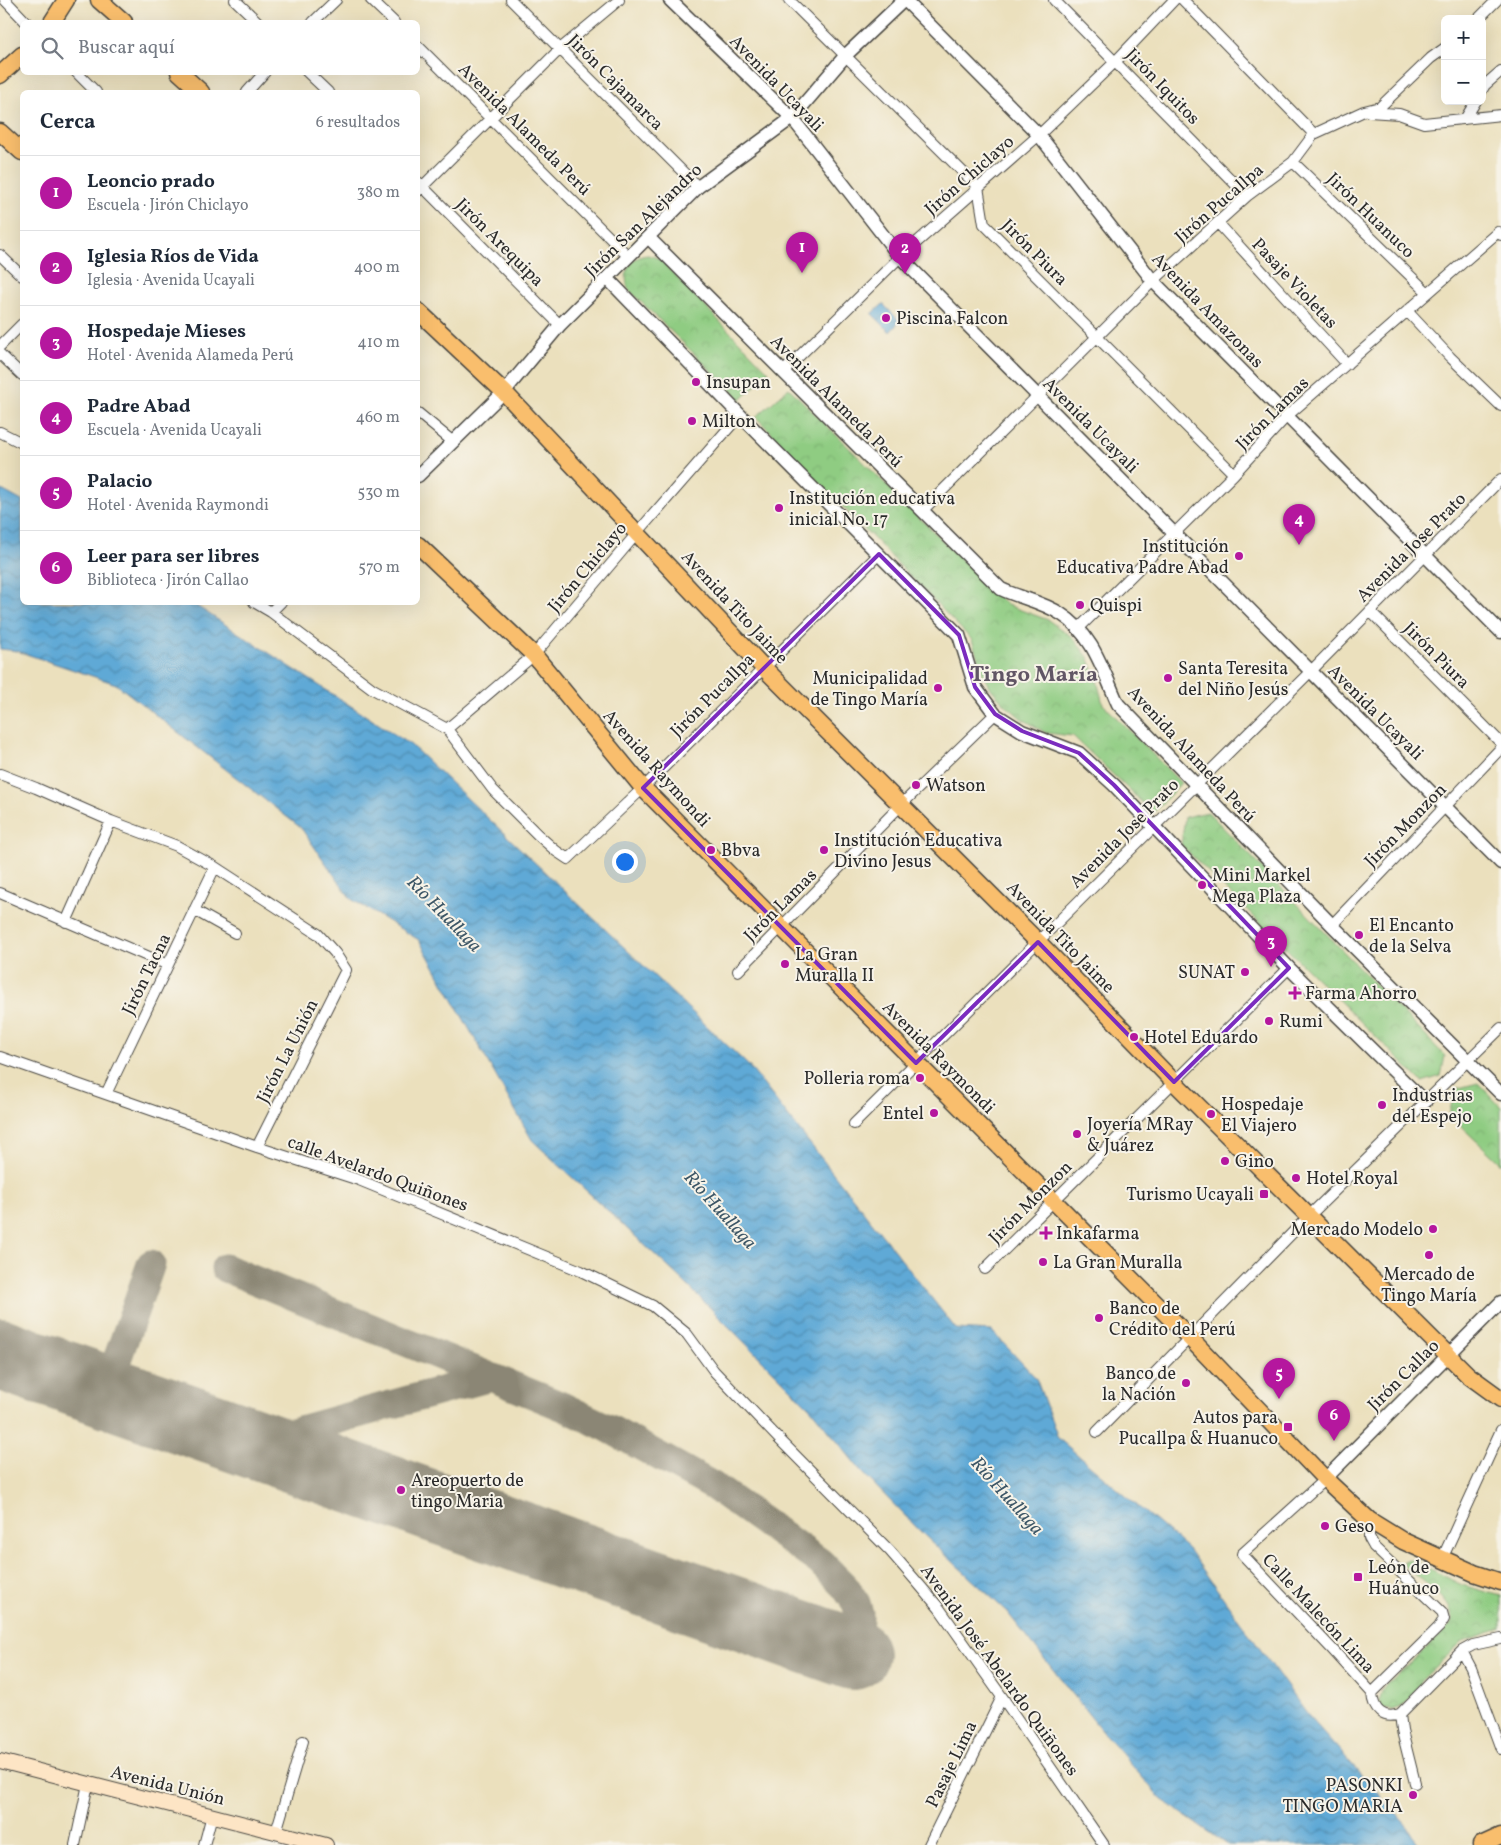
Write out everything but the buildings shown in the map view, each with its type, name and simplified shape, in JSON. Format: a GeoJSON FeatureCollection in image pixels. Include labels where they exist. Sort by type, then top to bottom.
{"type":"FeatureCollection","features":[{"type":"Feature","properties":{"kind":"main road"},"geometry":{"type":"LineString","coordinates":[[53,20],[66,0]]}},
{"type":"Feature","properties":{"kind":"main road"},"geometry":{"type":"LineString","coordinates":[[99,0],[122,20]]}},
{"type":"Feature","properties":{"kind":"main road"},"geometry":{"type":"LineString","coordinates":[[0,75],[20,57]]}},
{"type":"Feature","properties":{"kind":"main road"},"geometry":{"type":"LineString","coordinates":[[182,75],[199,90]]}},
{"type":"Feature","properties":{"kind":"main road"},"geometry":{"type":"LineString","coordinates":[[0,132],[20,150]]}},
{"type":"Feature","properties":{"kind":"main road","name":"Avenida Tito Jaime"},"geometry":{"type":"LineString","coordinates":[[420,313],[504,392],[638,532],[763,667],[1038,942],[1308,1217],[1468,1375],[1501,1399]]}},
{"type":"Feature","properties":{"kind":"main road","name":"Avenida Raymondi"},"geometry":{"type":"LineString","coordinates":[[420,547],[534,655],[643,788],[1054,1201],[1325,1479],[1369,1520],[1403,1541],[1474,1573],[1501,1582]]}},
{"type":"Feature","properties":{"kind":"main road","name":"Avenida Unión"},"geometry":{"type":"LineString","coordinates":[[0,1761],[326,1845]]}},
{"type":"Feature","properties":{"kind":"main road"},"geometry":{"type":"LineString","coordinates":[[1482,1845],[1501,1836]]}},
{"type":"Feature","properties":{"kind":"street"},"geometry":{"type":"LineString","coordinates":[[5,0],[24,20]]}},
{"type":"Feature","properties":{"kind":"street"},"geometry":{"type":"LineString","coordinates":[[235,0],[256,20]]}},
{"type":"Feature","properties":{"kind":"street"},"geometry":{"type":"LineString","coordinates":[[315,20],[336,0]]}},
{"type":"Feature","properties":{"kind":"street"},"geometry":{"type":"LineString","coordinates":[[371,0],[392,20]]}},
{"type":"Feature","properties":{"kind":"street","name":"Jirón Cajamarca"},"geometry":{"type":"LineString","coordinates":[[510,0],[698,187]]}},
{"type":"Feature","properties":{"kind":"street"},"geometry":{"type":"LineString","coordinates":[[420,186],[560,49],[619,0]]}},
{"type":"Feature","properties":{"kind":"street","name":"Avenida Ucayali"},"geometry":{"type":"LineString","coordinates":[[670,0],[792,118],[900,257],[1501,863]]}},
{"type":"Feature","properties":{"kind":"street"},"geometry":{"type":"LineString","coordinates":[[789,0],[978,188]]}},
{"type":"Feature","properties":{"kind":"street","name":"Jirón San Alejandro"},"geometry":{"type":"LineString","coordinates":[[420,474],[504,392],[560,325],[698,187],[792,118],[846,55],[904,0]]}},
{"type":"Feature","properties":{"kind":"street","name":"Avenida Amazonas"},"geometry":{"type":"LineString","coordinates":[[904,0],[1039,135],[1153,281],[1501,632]]}},
{"type":"Feature","properties":{"kind":"street","name":"Jirón Iquitos"},"geometry":{"type":"LineString","coordinates":[[1054,0],[1247,196]]}},
{"type":"Feature","properties":{"kind":"street","name":"Jirón Chiclayo"},"geometry":{"type":"LineString","coordinates":[[783,372],[900,257],[1039,135],[1116,61],[1174,0]]}},
{"type":"Feature","properties":{"kind":"street"},"geometry":{"type":"LineString","coordinates":[[1183,0],[1314,134]]}},
{"type":"Feature","properties":{"kind":"street"},"geometry":{"type":"LineString","coordinates":[[1482,15],[1497,0]]}},
{"type":"Feature","properties":{"kind":"street","name":"Avenida Alameda Perú"},"geometry":{"type":"LineString","coordinates":[[420,48],[628,257]]}},
{"type":"Feature","properties":{"kind":"street","name":"Jirón Pucallpa"},"geometry":{"type":"LineString","coordinates":[[922,511],[1153,281],[1247,196],[1293,162],[1314,134],[1364,111],[1380,107],[1430,58],[1441,51]]}},
{"type":"Feature","properties":{"kind":"street"},"geometry":{"type":"LineString","coordinates":[[1486,84],[1501,71]]}},
{"type":"Feature","properties":{"kind":"street"},"geometry":{"type":"LineString","coordinates":[[79,75],[94,90]]}},
{"type":"Feature","properties":{"kind":"street"},"geometry":{"type":"LineString","coordinates":[[249,90],[262,75]]}},
{"type":"Feature","properties":{"kind":"street"},"geometry":{"type":"LineString","coordinates":[[310,75],[326,90]]}},
{"type":"Feature","properties":{"kind":"street"},"geometry":{"type":"LineString","coordinates":[[1466,119],[1474,105]]}},
{"type":"Feature","properties":{"kind":"street"},"geometry":{"type":"LineString","coordinates":[[1364,111],[1398,114],[1424,123],[1501,115]]}},
{"type":"Feature","properties":{"kind":"street","name":"Jirón Huanuco"},"geometry":{"type":"LineString","coordinates":[[1293,162],[1427,292]]}},
{"type":"Feature","properties":{"kind":"street","name":"Jirón Arequipa"},"geometry":{"type":"LineString","coordinates":[[420,188],[560,325]]}},
{"type":"Feature","properties":{"kind":"street","name":"Jirón Piura"},"geometry":{"type":"LineString","coordinates":[[978,188],[984,224],[1234,474]]}},
{"type":"Feature","properties":{"kind":"street","name":"Pasaje Violetas"},"geometry":{"type":"LineString","coordinates":[[1218,223],[1348,364]]}},
{"type":"Feature","properties":{"kind":"street","name":"Jirón Lamas"},"geometry":{"type":"LineString","coordinates":[[1079,628],[1234,474],[1287,416],[1408,312],[1427,292],[1500,234]]}},
{"type":"Feature","properties":{"kind":"street","name":"Avenida Alameda Perú"},"geometry":{"type":"LineString","coordinates":[[648,237],[1001,589],[1046,606],[1062,614],[1079,628],[1100,660],[1118,704],[1195,786],[1501,1094]]}},
{"type":"Feature","properties":{"kind":"street"},"geometry":{"type":"LineString","coordinates":[[0,255],[20,274]]}},
{"type":"Feature","properties":{"kind":"street"},"geometry":{"type":"LineString","coordinates":[[607,278],[959,635],[975,687],[995,714],[1022,731],[1079,753],[1114,785],[1289,968],[1425,1102]]}},
{"type":"Feature","properties":{"kind":"street"},"geometry":{"type":"LineString","coordinates":[[1408,312],[1501,406]]}},
{"type":"Feature","properties":{"kind":"street"},"geometry":{"type":"LineString","coordinates":[[0,346],[20,326]]}},
{"type":"Feature","properties":{"kind":"street"},"geometry":{"type":"LineString","coordinates":[[0,354],[20,373]]}},
{"type":"Feature","properties":{"kind":"street"},"geometry":{"type":"LineString","coordinates":[[420,415],[452,441]]}},
{"type":"Feature","properties":{"kind":"street","name":"Jirón Chiclayo"},"geometry":{"type":"LineString","coordinates":[[447,729],[534,655],[740,415]]}},
{"type":"Feature","properties":{"kind":"street"},"geometry":{"type":"LineString","coordinates":[[0,432],[20,442]]}},
{"type":"Feature","properties":{"kind":"street","name":"Avenida Jose Prato"},"geometry":{"type":"LineString","coordinates":[[854,1124],[1311,671],[1501,479]]}},
{"type":"Feature","properties":{"kind":"street","name":"Jirón Pucallpa"},"geometry":{"type":"LineString","coordinates":[[447,729],[494,790],[538,835],[568,859],[643,788],[879,554]]}},
{"type":"Feature","properties":{"kind":"street"},"geometry":{"type":"LineString","coordinates":[[259,605],[373,689],[447,729]]}},
{"type":"Feature","properties":{"kind":"street"},"geometry":{"type":"LineString","coordinates":[[271,612],[278,605]]}},
{"type":"Feature","properties":{"kind":"street","name":"Jirón Piura"},"geometry":{"type":"LineString","coordinates":[[1370,611],[1501,743]]}},
{"type":"Feature","properties":{"kind":"street","name":"Jirón Lamas"},"geometry":{"type":"LineString","coordinates":[[738,971],[901,805],[995,714]]}},
{"type":"Feature","properties":{"kind":"street","name":"Jirón Monzon"},"geometry":{"type":"LineString","coordinates":[[1332,925],[1501,748]]}},
{"type":"Feature","properties":{"kind":"street"},"geometry":{"type":"LineString","coordinates":[[0,774],[111,821],[177,846],[215,867]]}},
{"type":"Feature","properties":{"kind":"street"},"geometry":{"type":"LineString","coordinates":[[66,922],[111,821]]}},
{"type":"Feature","properties":{"kind":"street","name":"Jirón Tacna"},"geometry":{"type":"LineString","coordinates":[[106,1094],[215,867]]}},
{"type":"Feature","properties":{"kind":"street","name":"Jirón La Unión"},"geometry":{"type":"LineString","coordinates":[[215,867],[318,934],[335,953],[346,970],[257,1147]]}},
{"type":"Feature","properties":{"kind":"street"},"geometry":{"type":"LineString","coordinates":[[0,893],[168,965]]}},
{"type":"Feature","properties":{"kind":"street"},"geometry":{"type":"LineString","coordinates":[[194,910],[235,932]]}},
{"type":"Feature","properties":{"kind":"street","name":"Jirón Monzon"},"geometry":{"type":"LineString","coordinates":[[985,1269],[1289,968]]}},
{"type":"Feature","properties":{"kind":"street"},"geometry":{"type":"LineString","coordinates":[[1097,1432],[1308,1217],[1501,1028]]}},
{"type":"Feature","properties":{"kind":"street","name":"calle Avelardo Quiñones"},"geometry":{"type":"LineString","coordinates":[[0,1057],[257,1147],[359,1180],[581,1270],[653,1306],[687,1334],[714,1371]]}},
{"type":"Feature","properties":{"kind":"street","name":"Jirón Callao"},"geometry":{"type":"LineString","coordinates":[[1242,1554],[1325,1479],[1501,1302]]}},
{"type":"Feature","properties":{"kind":"street","name":"Avenida José Abelardo Quiñones"},"geometry":{"type":"LineString","coordinates":[[714,1371],[890,1551],[939,1608],[1104,1845]]}},
{"type":"Feature","properties":{"kind":"street"},"geometry":{"type":"LineString","coordinates":[[1442,1558],[1501,1430]]}},
{"type":"Feature","properties":{"kind":"street"},"geometry":{"type":"LineString","coordinates":[[1369,1520],[1369,1538],[1374,1548],[1442,1612],[1444,1619],[1439,1627],[1372,1693]]}},
{"type":"Feature","properties":{"kind":"street","name":"Calle Malecón Lima"},"geometry":{"type":"LineString","coordinates":[[1242,1554],[1372,1693],[1372,1702],[1379,1712],[1394,1716],[1400,1714]]}},
{"type":"Feature","properties":{"kind":"street"},"geometry":{"type":"LineString","coordinates":[[1415,1783],[1402,1731],[1400,1714],[1462,1651],[1473,1646],[1501,1639]]}},
{"type":"Feature","properties":{"kind":"street"},"geometry":{"type":"LineString","coordinates":[[1462,1651],[1471,1668],[1501,1749]]}},
{"type":"Feature","properties":{"kind":"street","name":"Pasaje Lima"},"geometry":{"type":"LineString","coordinates":[[929,1845],[1002,1697]]}},
{"type":"Feature","properties":{"kind":"street"},"geometry":{"type":"LineString","coordinates":[[276,1832],[302,1741]]}},
{"type":"Feature","properties":{"kind":"street"},"geometry":{"type":"LineString","coordinates":[[75,1845],[88,1784]]}},
{"type":"Feature","properties":{"kind":"street"},"geometry":{"type":"LineString","coordinates":[[204,1845],[212,1815]]}},
{"type":"Feature","properties":{"kind":"highlighted area"},"geometry":{"type":"Polygon","coordinates":[[[879,554],[959,635],[975,687],[995,714],[1022,731],[1079,753],[1114,785],[1289,968],[1174,1082],[1038,942],[916,1063],[643,788],[879,554]]]}},
{"type":"Feature","properties":{"kind":"green space"},"geometry":{"type":"Polygon","coordinates":[[[648,255],[658,258],[769,372],[741,400],[628,289],[626,277],[629,266],[641,256],[648,255]]]}},
{"type":"Feature","properties":{"kind":"green space"},"geometry":{"type":"Polygon","coordinates":[[[789,388],[1007,605],[1048,620],[1072,637],[1088,657],[1096,677],[1103,704],[1181,783],[1153,813],[1073,736],[1046,733],[1021,718],[1006,705],[992,690],[983,674],[972,640],[756,417],[789,388]]]}},
{"type":"Feature","properties":{"kind":"green space"},"geometry":{"type":"Polygon","coordinates":[[[1208,812],[1445,1056],[1441,1076],[1422,1082],[1181,845],[1185,817],[1208,812]]]}},
{"type":"Feature","properties":{"kind":"green space"},"geometry":{"type":"Polygon","coordinates":[[[1478,1083],[1501,1107],[1501,1164],[1449,1115],[1455,1089],[1478,1083]]]}},
{"type":"Feature","properties":{"kind":"green space"},"geometry":{"type":"Polygon","coordinates":[[[1410,1559],[1462,1585],[1501,1596],[1501,1629],[1463,1641],[1424,1678],[1407,1702],[1399,1708],[1392,1710],[1383,1709],[1380,1697],[1386,1685],[1448,1628],[1452,1620],[1451,1611],[1446,1602],[1429,1585],[1404,1566],[1404,1561],[1410,1559]]]}},
{"type":"Feature","properties":{"kind":"water","name":"Piscina Falcon"},"geometry":{"type":"Polygon","coordinates":[[[883,304],[900,321],[890,332],[872,314],[883,304]]]}},
{"type":"Feature","properties":{"kind":"water","name":"Río Huallaga"},"geometry":{"type":"Polygon","coordinates":[[[0,489],[20,500],[20,605],[195,605],[411,745],[748,1065],[956,1329],[992,1331],[1036,1378],[1058,1438],[1188,1549],[1307,1714],[1409,1828],[1419,1845],[1228,1845],[1161,1799],[1102,1731],[1007,1612],[923,1534],[861,1471],[812,1410],[681,1279],[532,1140],[419,940],[351,899],[301,828],[116,684],[17,651],[0,649],[0,489]]]}},
{"type":"Feature","properties":{"kind":"taxiway"},"geometry":{"type":"LineString","coordinates":[[106,1391],[151,1264]]}},
{"type":"Feature","properties":{"kind":"taxiway"},"geometry":{"type":"LineString","coordinates":[[225,1268],[491,1377]]}},
{"type":"Feature","properties":{"kind":"taxiway"},"geometry":{"type":"LineString","coordinates":[[253,1443],[491,1377],[564,1407],[608,1428],[713,1486],[820,1562],[845,1587],[856,1603],[859,1613],[859,1620],[850,1637],[841,1643],[828,1646]]}},
{"type":"Feature","properties":{"kind":"runway"},"geometry":{"type":"LineString","coordinates":[[0,1354],[853,1654]]}},
{"type":"Feature","properties":{"kind":"place","name":"Leoncio prado"},"geometry":{"type":"Point","coordinates":[802,273]}},
{"type":"Feature","properties":{"kind":"place","name":"Iglesia Ríos de Vida"},"geometry":{"type":"Point","coordinates":[905,274]}},
{"type":"Feature","properties":{"kind":"place","name":"Piscina Falcon"},"geometry":{"type":"Point","coordinates":[886,318]}},
{"type":"Feature","properties":{"kind":"place","name":"Insupan"},"geometry":{"type":"Point","coordinates":[696,382]}},
{"type":"Feature","properties":{"kind":"place","name":"Milton"},"geometry":{"type":"Point","coordinates":[692,421]}},
{"type":"Feature","properties":{"kind":"place","name":"Institución educativa inicial No. 17"},"geometry":{"type":"Point","coordinates":[779,508]}},
{"type":"Feature","properties":{"kind":"place","name":"Padre Abad"},"geometry":{"type":"Point","coordinates":[1299,545]}},
{"type":"Feature","properties":{"kind":"place","name":"Institución Educativa Padre Abad"},"geometry":{"type":"Point","coordinates":[1239,556]}},
{"type":"Feature","properties":{"kind":"place","name":"Quispi"},"geometry":{"type":"Point","coordinates":[1080,605]}},
{"type":"Feature","properties":{"kind":"place","name":"Santa Teresita del Niño Jesús"},"geometry":{"type":"Point","coordinates":[1168,678]}},
{"type":"Feature","properties":{"kind":"place","name":"Municipalidad de Tingo María"},"geometry":{"type":"Point","coordinates":[938,688]}},
{"type":"Feature","properties":{"kind":"place","name":"Watson"},"geometry":{"type":"Point","coordinates":[916,785]}},
{"type":"Feature","properties":{"kind":"place","name":"Bbva"},"geometry":{"type":"Point","coordinates":[711,850]}},
{"type":"Feature","properties":{"kind":"place","name":"Institución Educativa Divino Jesus"},"geometry":{"type":"Point","coordinates":[824,850]}},
{"type":"Feature","properties":{"kind":"place","name":"Mini Markel Mega Plaza"},"geometry":{"type":"Point","coordinates":[1202,885]}},
{"type":"Feature","properties":{"kind":"place","name":"El Encanto de la Selva"},"geometry":{"type":"Point","coordinates":[1359,935]}},
{"type":"Feature","properties":{"kind":"place","name":"La Gran Muralla II"},"geometry":{"type":"Point","coordinates":[785,964]}},
{"type":"Feature","properties":{"kind":"place","name":"Hospedaje Mieses"},"geometry":{"type":"Point","coordinates":[1271,967]}},
{"type":"Feature","properties":{"kind":"place","name":"SUNAT"},"geometry":{"type":"Point","coordinates":[1245,972]}},
{"type":"Feature","properties":{"kind":"place","name":"Farma Ahorro"},"geometry":{"type":"Point","coordinates":[1295,993]}},
{"type":"Feature","properties":{"kind":"place","name":"Rumi"},"geometry":{"type":"Point","coordinates":[1269,1021]}},
{"type":"Feature","properties":{"kind":"place","name":"Hotel Eduardo"},"geometry":{"type":"Point","coordinates":[1134,1037]}},
{"type":"Feature","properties":{"kind":"place","name":"Polleria roma"},"geometry":{"type":"Point","coordinates":[920,1078]}},
{"type":"Feature","properties":{"kind":"place","name":"Industrias del Espejo"},"geometry":{"type":"Point","coordinates":[1382,1105]}},
{"type":"Feature","properties":{"kind":"place","name":"Entel"},"geometry":{"type":"Point","coordinates":[934,1113]}},
{"type":"Feature","properties":{"kind":"place","name":"Hospedaje El Viajero"},"geometry":{"type":"Point","coordinates":[1211,1114]}},
{"type":"Feature","properties":{"kind":"place","name":"Joyería MRay & Juárez"},"geometry":{"type":"Point","coordinates":[1077,1134]}},
{"type":"Feature","properties":{"kind":"place","name":"Gino"},"geometry":{"type":"Point","coordinates":[1225,1161]}},
{"type":"Feature","properties":{"kind":"place","name":"Hotel Royal"},"geometry":{"type":"Point","coordinates":[1296,1178]}},
{"type":"Feature","properties":{"kind":"place","name":"Turismo Ucayali"},"geometry":{"type":"Point","coordinates":[1264,1194]}},
{"type":"Feature","properties":{"kind":"place","name":"Mercado Modelo"},"geometry":{"type":"Point","coordinates":[1433,1229]}},
{"type":"Feature","properties":{"kind":"place","name":"Inkafarma"},"geometry":{"type":"Point","coordinates":[1046,1233]}},
{"type":"Feature","properties":{"kind":"place","name":"Mercado de Tingo María"},"geometry":{"type":"Point","coordinates":[1429,1255]}},
{"type":"Feature","properties":{"kind":"place","name":"La Gran Muralla"},"geometry":{"type":"Point","coordinates":[1043,1262]}},
{"type":"Feature","properties":{"kind":"place","name":"Banco de Crédito del Perú"},"geometry":{"type":"Point","coordinates":[1099,1318]}},
{"type":"Feature","properties":{"kind":"place","name":"Banco de la Nación"},"geometry":{"type":"Point","coordinates":[1186,1383]}},
{"type":"Feature","properties":{"kind":"place","name":"Palacio"},"geometry":{"type":"Point","coordinates":[1279,1399]}},
{"type":"Feature","properties":{"kind":"place","name":"Autos para Pucallpa & Huanuco"},"geometry":{"type":"Point","coordinates":[1288,1427]}},
{"type":"Feature","properties":{"kind":"place","name":"Leer para ser libres"},"geometry":{"type":"Point","coordinates":[1334,1441]}},
{"type":"Feature","properties":{"kind":"place","name":"Areopuerto de tingo Maria"},"geometry":{"type":"Point","coordinates":[401,1490]}},
{"type":"Feature","properties":{"kind":"place","name":"Geso"},"geometry":{"type":"Point","coordinates":[1325,1526]}},
{"type":"Feature","properties":{"kind":"place","name":"León de Huánuco"},"geometry":{"type":"Point","coordinates":[1358,1577]}},
{"type":"Feature","properties":{"kind":"place","name":"PASONKI TINGO MARIA"},"geometry":{"type":"Point","coordinates":[1413,1795]}},
{"type":"Feature","properties":{"kind":"district","name":"Tingo María"},"geometry":{"type":"Point","coordinates":[1034,673]}}]}
